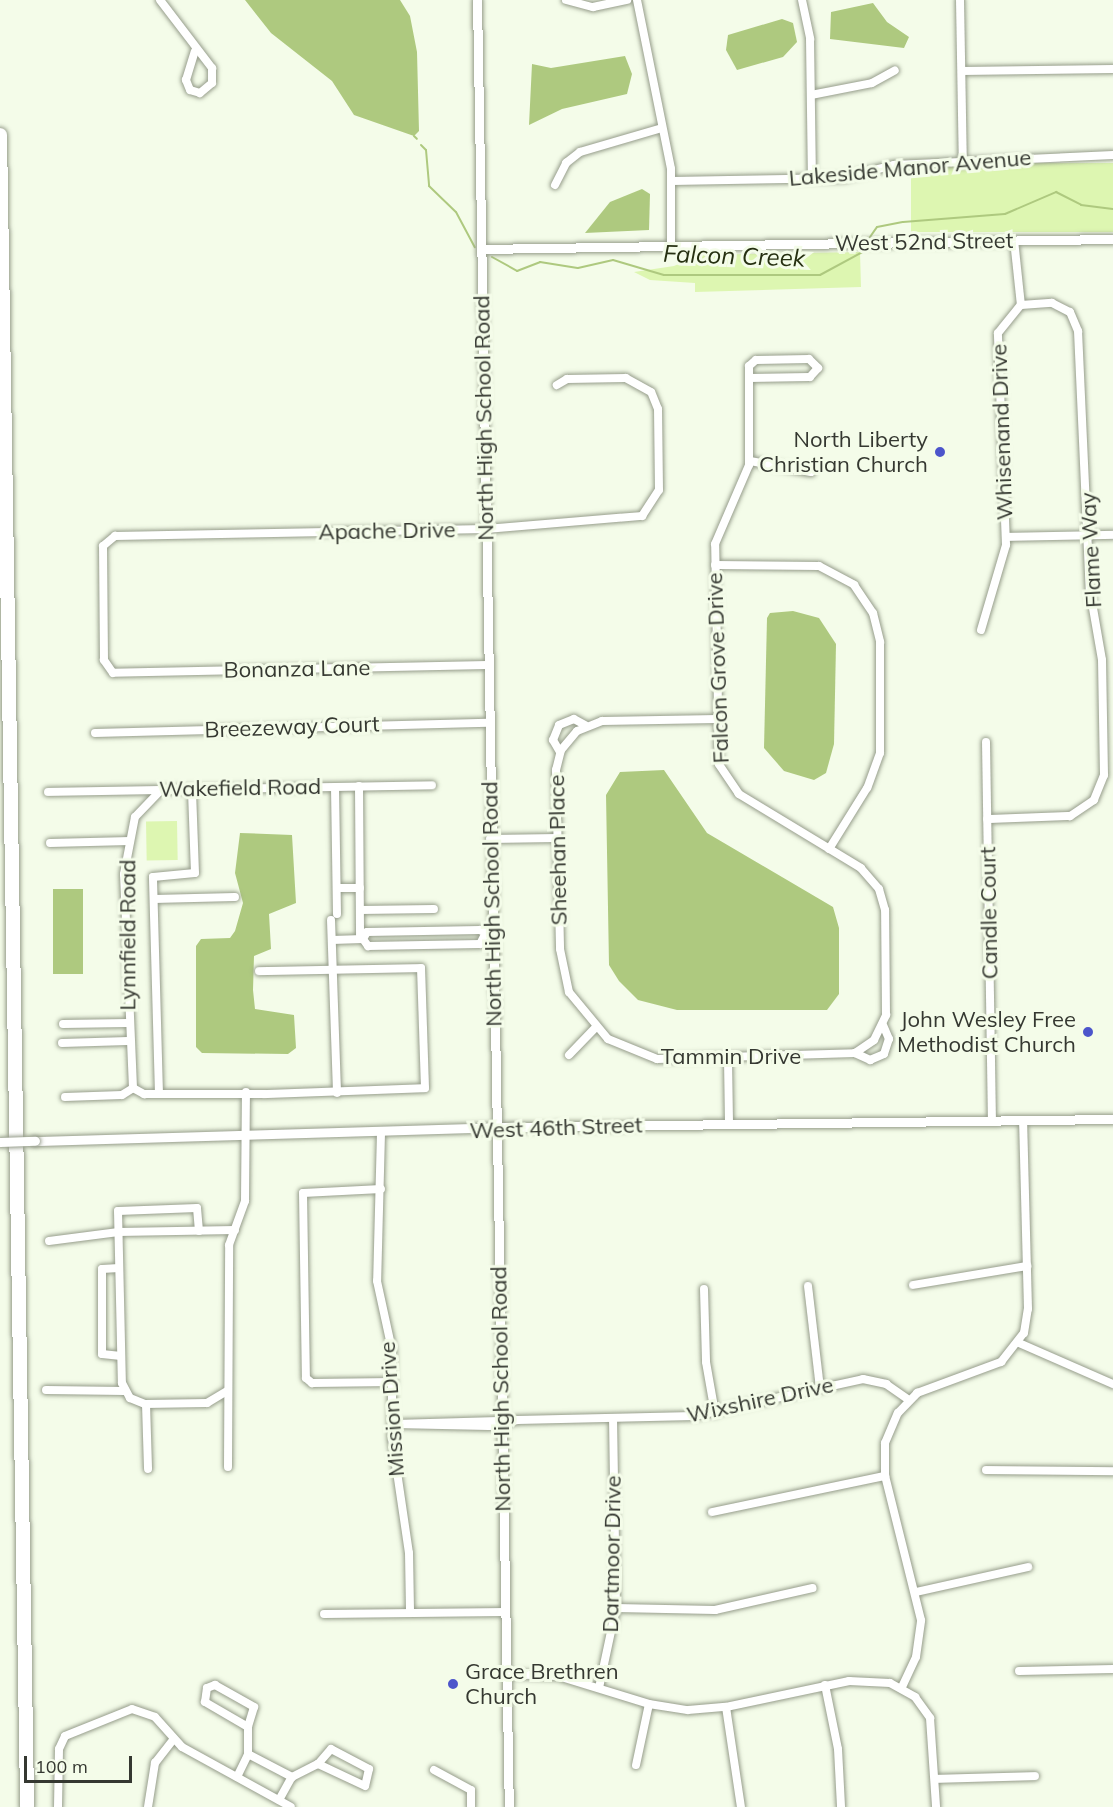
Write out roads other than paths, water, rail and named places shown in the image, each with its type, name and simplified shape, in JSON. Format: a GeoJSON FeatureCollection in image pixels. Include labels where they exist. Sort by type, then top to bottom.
{"type":"FeatureCollection","features":[{"type":"Feature","properties":{"kind":"highway"},"geometry":{"type":"LineString","coordinates":[[0,135],[27,1807]]}},
{"type":"Feature","properties":{"kind":"street"},"geometry":{"type":"LineString","coordinates":[[159,0],[185,27],[195,51],[213,71],[209,88],[200,93],[190,90],[186,80],[195,51]]}},
{"type":"Feature","properties":{"kind":"street","name":"North High School Road"},"geometry":{"type":"LineString","coordinates":[[477,0],[490,839],[489,936],[496,1129],[509,1807]]}},
{"type":"Feature","properties":{"kind":"street"},"geometry":{"type":"LineString","coordinates":[[566,0],[593,7],[627,0]]}},
{"type":"Feature","properties":{"kind":"street"},"geometry":{"type":"LineString","coordinates":[[636,0],[672,181],[671,247]]}},
{"type":"Feature","properties":{"kind":"street"},"geometry":{"type":"LineString","coordinates":[[802,0],[811,95],[812,178]]}},
{"type":"Feature","properties":{"kind":"street"},"geometry":{"type":"LineString","coordinates":[[960,0],[963,164]]}},
{"type":"Feature","properties":{"kind":"street"},"geometry":{"type":"LineString","coordinates":[[962,71],[1113,69]]}},
{"type":"Feature","properties":{"kind":"street"},"geometry":{"type":"LineString","coordinates":[[811,95],[868,84],[895,70]]}},
{"type":"Feature","properties":{"kind":"street"},"geometry":{"type":"LineString","coordinates":[[555,185],[566,162],[580,152],[662,128]]}},
{"type":"Feature","properties":{"kind":"street","name":"Lakeside Manor Avenue"},"geometry":{"type":"LineString","coordinates":[[672,181],[843,178],[894,165],[963,164],[1113,155]]}},
{"type":"Feature","properties":{"kind":"street","name":"West 52nd Street"},"geometry":{"type":"LineString","coordinates":[[482,249],[1113,238]]}},
{"type":"Feature","properties":{"kind":"street"},"geometry":{"type":"LineString","coordinates":[[1014,240],[1021,305]]}},
{"type":"Feature","properties":{"kind":"street","name":"Flame Way"},"geometry":{"type":"LineString","coordinates":[[987,819],[1070,816],[1089,805],[1102,785],[1102,660],[1090,594],[1089,535],[1076,324],[1070,312],[1056,303],[1021,305]]}},
{"type":"Feature","properties":{"kind":"street","name":"Whisenand Drive"},"geometry":{"type":"LineString","coordinates":[[981,630],[1004,566],[1006,537],[997,339],[1006,317],[1021,305]]}},
{"type":"Feature","properties":{"kind":"street"},"geometry":{"type":"LineString","coordinates":[[810,359],[818,367],[810,377],[749,378],[749,366],[756,360],[810,359]]}},
{"type":"Feature","properties":{"kind":"street","name":"Apache Drive"},"geometry":{"type":"LineString","coordinates":[[108,670],[102,553],[107,539],[486,529],[629,521],[648,512],[657,499],[658,409],[650,390],[626,378],[567,379],[557,386]]}},
{"type":"Feature","properties":{"kind":"street","name":"Falcon Grove Drive"},"geometry":{"type":"LineString","coordinates":[[749,378],[750,461],[717,535],[714,565],[719,764],[731,787],[867,873],[883,899],[883,1025],[890,1039],[885,1052],[870,1060],[855,1053]]}},
{"type":"Feature","properties":{"kind":"street"},"geometry":{"type":"LineString","coordinates":[[750,461],[811,472]]}},
{"type":"Feature","properties":{"kind":"street"},"geometry":{"type":"LineString","coordinates":[[1006,537],[1113,535]]}},
{"type":"Feature","properties":{"kind":"street"},"geometry":{"type":"LineString","coordinates":[[714,565],[808,564],[832,571],[856,588],[879,632],[881,742],[872,779],[830,849]]}},
{"type":"Feature","properties":{"kind":"street","name":"Bonanza Lane"},"geometry":{"type":"LineString","coordinates":[[108,670],[487,665]]}},
{"type":"Feature","properties":{"kind":"street"},"geometry":{"type":"LineString","coordinates":[[585,725],[717,719]]}},
{"type":"Feature","properties":{"kind":"street","name":"Sheehan Place"},"geometry":{"type":"LineString","coordinates":[[560,950],[558,838],[560,752],[553,736],[567,721],[585,725]]}},
{"type":"Feature","properties":{"kind":"street","name":"Breezeway Court"},"geometry":{"type":"LineString","coordinates":[[95,733],[488,723]]}},
{"type":"Feature","properties":{"kind":"street","name":"Sheehan Place"},"geometry":{"type":"LineString","coordinates":[[560,752],[576,732],[585,725]]}},
{"type":"Feature","properties":{"kind":"street","name":"Candle Court"},"geometry":{"type":"LineString","coordinates":[[986,742],[992,1121]]}},
{"type":"Feature","properties":{"kind":"street","name":"Wakefield Road"},"geometry":{"type":"LineString","coordinates":[[48,792],[159,792],[432,785]]}},
{"type":"Feature","properties":{"kind":"street"},"geometry":{"type":"LineString","coordinates":[[359,786],[360,910],[362,939],[368,946],[480,944],[489,936],[480,930],[367,932],[362,939]]}},
{"type":"Feature","properties":{"kind":"street"},"geometry":{"type":"LineString","coordinates":[[334,787],[337,888],[332,940],[337,1093]]}},
{"type":"Feature","properties":{"kind":"street"},"geometry":{"type":"LineString","coordinates":[[159,1094],[155,874],[195,873],[192,790]]}},
{"type":"Feature","properties":{"kind":"street","name":"Lynnfield Road"},"geometry":{"type":"LineString","coordinates":[[133,1088],[128,1041],[124,874],[136,816],[159,792]]}},
{"type":"Feature","properties":{"kind":"street"},"geometry":{"type":"LineString","coordinates":[[490,839],[558,838]]}},
{"type":"Feature","properties":{"kind":"street"},"geometry":{"type":"LineString","coordinates":[[50,843],[130,841]]}},
{"type":"Feature","properties":{"kind":"street"},"geometry":{"type":"LineString","coordinates":[[337,888],[360,888]]}},
{"type":"Feature","properties":{"kind":"street"},"geometry":{"type":"LineString","coordinates":[[154,899],[235,897]]}},
{"type":"Feature","properties":{"kind":"street"},"geometry":{"type":"LineString","coordinates":[[360,910],[434,909]]}},
{"type":"Feature","properties":{"kind":"street"},"geometry":{"type":"LineString","coordinates":[[424,931],[425,945]]}},
{"type":"Feature","properties":{"kind":"street"},"geometry":{"type":"LineString","coordinates":[[332,940],[362,939]]}},
{"type":"Feature","properties":{"kind":"street","name":"Tammin Drive"},"geometry":{"type":"LineString","coordinates":[[560,950],[570,992],[595,1028],[648,1057],[728,1059],[855,1053]]}},
{"type":"Feature","properties":{"kind":"street"},"geometry":{"type":"LineString","coordinates":[[65,1097],[122,1095],[133,1088],[159,1094],[337,1093],[425,1088],[421,968],[260,971]]}},
{"type":"Feature","properties":{"kind":"street"},"geometry":{"type":"LineString","coordinates":[[63,1024],[128,1023]]}},
{"type":"Feature","properties":{"kind":"street"},"geometry":{"type":"LineString","coordinates":[[855,1053],[883,1025]]}},
{"type":"Feature","properties":{"kind":"street"},"geometry":{"type":"LineString","coordinates":[[568,1055],[595,1028]]}},
{"type":"Feature","properties":{"kind":"street"},"geometry":{"type":"LineString","coordinates":[[62,1043],[128,1041]]}},
{"type":"Feature","properties":{"kind":"street"},"geometry":{"type":"LineString","coordinates":[[728,1059],[729,1123]]}},
{"type":"Feature","properties":{"kind":"street"},"geometry":{"type":"LineString","coordinates":[[228,1467],[227,1391],[232,1377],[229,1245],[245,1201],[246,1092]]}},
{"type":"Feature","properties":{"kind":"street","name":"West 46th Street"},"geometry":{"type":"LineString","coordinates":[[0,1142],[729,1123],[1113,1119]]}},
{"type":"Feature","properties":{"kind":"street"},"geometry":{"type":"LineString","coordinates":[[902,1687],[920,1641],[916,1592],[885,1476],[888,1434],[909,1400],[932,1385],[991,1367],[1019,1342],[1028,1319],[1023,1120]]}},
{"type":"Feature","properties":{"kind":"street","name":"Mission Drive"},"geometry":{"type":"LineString","coordinates":[[381,1133],[377,1281],[393,1382],[410,1613]]}},
{"type":"Feature","properties":{"kind":"street"},"geometry":{"type":"LineString","coordinates":[[381,1189],[303,1193],[306,1378],[312,1383],[393,1382]]}},
{"type":"Feature","properties":{"kind":"street"},"geometry":{"type":"LineString","coordinates":[[125,1391],[121,1356],[118,1211],[197,1208],[199,1231]]}},
{"type":"Feature","properties":{"kind":"street"},"geometry":{"type":"LineString","coordinates":[[49,1241],[118,1232],[235,1230]]}},
{"type":"Feature","properties":{"kind":"street"},"geometry":{"type":"LineString","coordinates":[[913,1285],[1027,1266]]}},
{"type":"Feature","properties":{"kind":"street"},"geometry":{"type":"LineString","coordinates":[[119,1268],[102,1269],[102,1354],[121,1356]]}},
{"type":"Feature","properties":{"kind":"street"},"geometry":{"type":"LineString","coordinates":[[808,1286],[820,1388]]}},
{"type":"Feature","properties":{"kind":"street"},"geometry":{"type":"LineString","coordinates":[[704,1289],[706,1362],[715,1413]]}},
{"type":"Feature","properties":{"kind":"street"},"geometry":{"type":"LineString","coordinates":[[1019,1342],[1112,1380]]}},
{"type":"Feature","properties":{"kind":"street","name":"Wixshire Drive"},"geometry":{"type":"LineString","coordinates":[[395,1424],[478,1426],[500,1421],[715,1413],[820,1388],[873,1380],[909,1400]]}},
{"type":"Feature","properties":{"kind":"street"},"geometry":{"type":"LineString","coordinates":[[46,1390],[125,1391],[146,1404],[207,1403],[227,1391]]}},
{"type":"Feature","properties":{"kind":"street"},"geometry":{"type":"LineString","coordinates":[[146,1404],[147,1469]]}},
{"type":"Feature","properties":{"kind":"street","name":"Dartmoor Drive"},"geometry":{"type":"LineString","coordinates":[[599,1688],[616,1608],[613,1418]]}},
{"type":"Feature","properties":{"kind":"street"},"geometry":{"type":"LineString","coordinates":[[986,1470],[1113,1471]]}},
{"type":"Feature","properties":{"kind":"street"},"geometry":{"type":"LineString","coordinates":[[712,1512],[885,1476]]}},
{"type":"Feature","properties":{"kind":"street"},"geometry":{"type":"LineString","coordinates":[[916,1592],[1028,1567]]}},
{"type":"Feature","properties":{"kind":"street"},"geometry":{"type":"LineString","coordinates":[[616,1608],[705,1611],[813,1588]]}},
{"type":"Feature","properties":{"kind":"street"},"geometry":{"type":"LineString","coordinates":[[324,1614],[505,1611]]}},
{"type":"Feature","properties":{"kind":"street"},"geometry":{"type":"LineString","coordinates":[[1019,1671],[1113,1669]]}},
{"type":"Feature","properties":{"kind":"street"},"geometry":{"type":"LineString","coordinates":[[506,1674],[554,1675],[649,1704],[726,1707],[825,1685],[869,1680],[902,1687],[930,1718],[936,1779],[936,1807]]}},
{"type":"Feature","properties":{"kind":"street"},"geometry":{"type":"LineString","coordinates":[[237,1777],[248,1754],[248,1727],[255,1713],[252,1705],[215,1685],[207,1688],[205,1702],[248,1727]]}},
{"type":"Feature","properties":{"kind":"street"},"geometry":{"type":"LineString","coordinates":[[825,1685],[836,1735],[841,1807]]}},
{"type":"Feature","properties":{"kind":"street"},"geometry":{"type":"LineString","coordinates":[[636,1765],[649,1704]]}},
{"type":"Feature","properties":{"kind":"street"},"geometry":{"type":"LineString","coordinates":[[726,1707],[741,1807]]}},
{"type":"Feature","properties":{"kind":"street"},"geometry":{"type":"LineString","coordinates":[[58,1807],[58,1749],[68,1734],[132,1709],[157,1719],[173,1740],[289,1806]]}},
{"type":"Feature","properties":{"kind":"street"},"geometry":{"type":"LineString","coordinates":[[148,1807],[155,1763],[173,1740]]}},
{"type":"Feature","properties":{"kind":"street"},"geometry":{"type":"LineString","coordinates":[[279,1800],[292,1777],[318,1764],[329,1748],[371,1775],[361,1787],[318,1764]]}},
{"type":"Feature","properties":{"kind":"street"},"geometry":{"type":"LineString","coordinates":[[248,1754],[292,1777]]}},
{"type":"Feature","properties":{"kind":"street"},"geometry":{"type":"LineString","coordinates":[[434,1770],[471,1790],[471,1807]]}},
{"type":"Feature","properties":{"kind":"street"},"geometry":{"type":"LineString","coordinates":[[936,1779],[1035,1776]]}},
{"type":"Feature","properties":{"kind":"waterway","name":"Falcon Creek"},"geometry":{"type":"LineString","coordinates":[[414,136],[417,139]]}},
{"type":"Feature","properties":{"kind":"waterway","name":"Falcon Creek"},"geometry":{"type":"LineString","coordinates":[[421,145],[426,150],[429,186],[456,212],[475,247]]}},
{"type":"Feature","properties":{"kind":"waterway","name":"Falcon Creek"},"geometry":{"type":"LineString","coordinates":[[870,237],[877,227],[903,222],[1005,214],[1056,192],[1081,205],[1113,209]]}},
{"type":"Feature","properties":{"kind":"waterway","name":"Falcon Creek"},"geometry":{"type":"LineString","coordinates":[[492,257],[517,271],[540,262],[578,268],[613,260],[664,275],[820,275],[868,249]]}},
{"type":"Feature","properties":{"kind":"place","name":"North Liberty Christian Church"},"geometry":{"type":"Point","coordinates":[940,452]}},
{"type":"Feature","properties":{"kind":"place","name":"John Wesley Free Methodist Church"},"geometry":{"type":"Point","coordinates":[1088,1032]}},
{"type":"Feature","properties":{"kind":"place","name":"Grace Brethren Church"},"geometry":{"type":"Point","coordinates":[453,1684]}}]}
